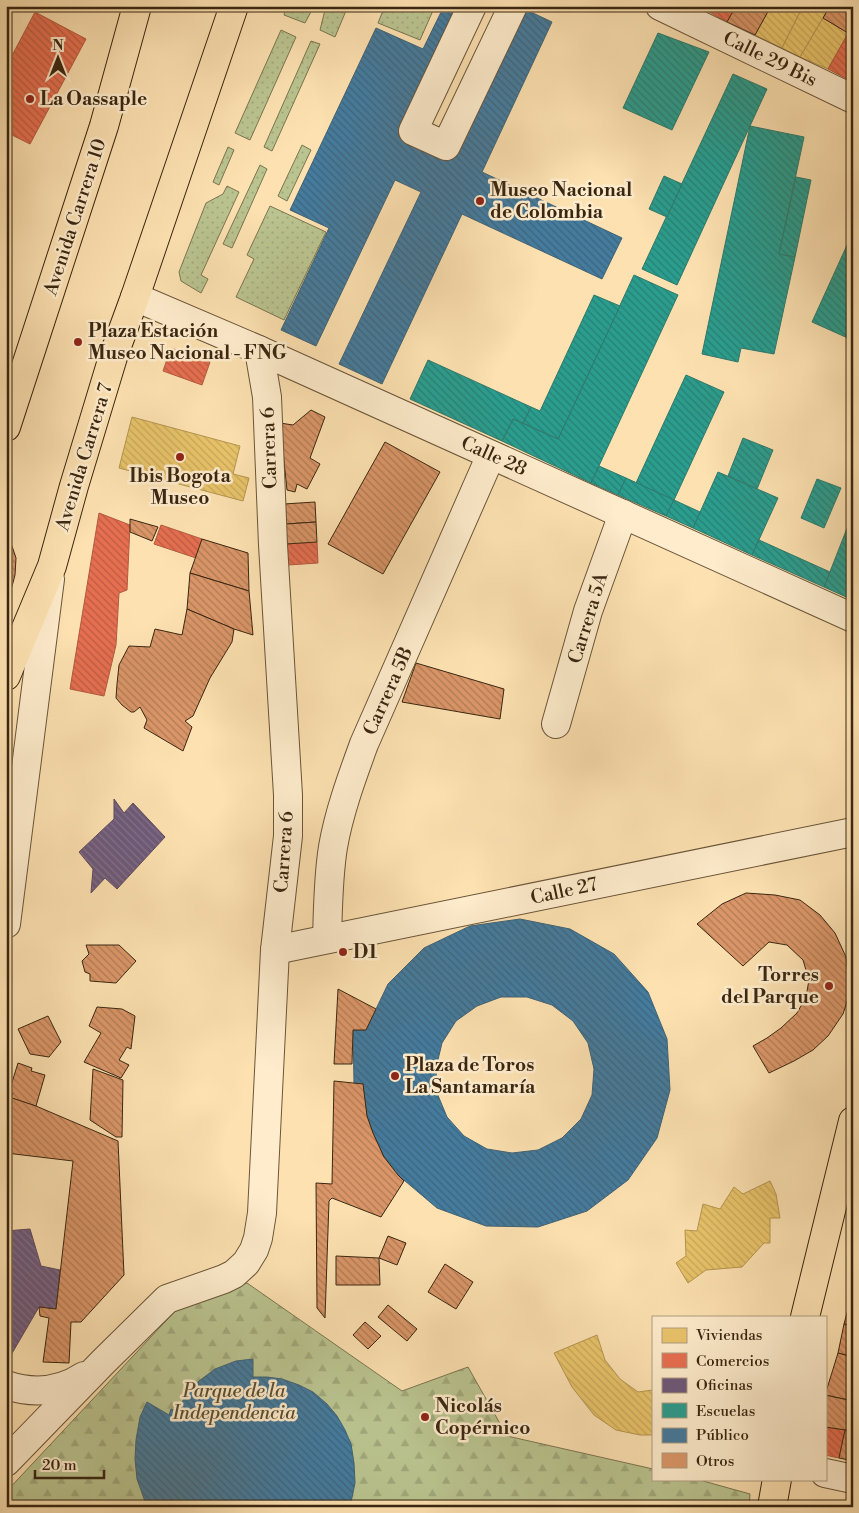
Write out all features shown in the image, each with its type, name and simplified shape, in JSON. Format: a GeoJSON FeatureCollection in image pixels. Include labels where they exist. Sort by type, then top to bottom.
{"type":"FeatureCollection","features":[{"type":"Feature","properties":{"kind":"main road","name":"Avenida Carrera 10"},"geometry":{"type":"LineString","coordinates":[[6,427],[101,135],[137,6]]}},
{"type":"Feature","properties":{"kind":"main road","name":"Avenida Carrera 7"},"geometry":{"type":"LineString","coordinates":[[52,566],[113,358],[234,6]]}},
{"type":"Feature","properties":{"kind":"main road"},"geometry":{"type":"LineString","coordinates":[[6,676],[52,566]]}},
{"type":"Feature","properties":{"kind":"main road"},"geometry":{"type":"LineString","coordinates":[[805,1316],[852,1127]]}},
{"type":"Feature","properties":{"kind":"main road"},"geometry":{"type":"LineString","coordinates":[[772,1507],[776,1480]]}},
{"type":"Feature","properties":{"kind":"street"},"geometry":{"type":"LineString","coordinates":[[472,6],[413,131],[446,146],[513,6]]}},
{"type":"Feature","properties":{"kind":"street","name":"Calle 29 Bis"},"geometry":{"type":"LineString","coordinates":[[660,6],[853,99]]}},
{"type":"Feature","properties":{"kind":"street","name":"Calle 28"},"geometry":{"type":"LineString","coordinates":[[135,297],[259,350],[853,618]]}},
{"type":"Feature","properties":{"kind":"street","name":"Carrera 6"},"geometry":{"type":"LineString","coordinates":[[103,1362],[167,1299],[212,1284],[234,1274],[246,1263],[254,1250],[258,1238],[262,1213],[275,950],[288,836],[288,795],[273,554],[267,397],[259,350]]}},
{"type":"Feature","properties":{"kind":"street","name":"Carrera 5B"},"geometry":{"type":"LineString","coordinates":[[327,939],[333,846],[351,779],[491,455]]}},
{"type":"Feature","properties":{"kind":"street","name":"Carrera 5A"},"geometry":{"type":"LineString","coordinates":[[556,724],[588,611],[623,514]]}},
{"type":"Feature","properties":{"kind":"street","name":"Avenida Carrera 7"},"geometry":{"type":"LineString","coordinates":[[6,924],[52,566]]}},
{"type":"Feature","properties":{"kind":"street","name":"Calle 27"},"geometry":{"type":"LineString","coordinates":[[275,950],[853,832]]}},
{"type":"Feature","properties":{"kind":"street"},"geometry":{"type":"LineString","coordinates":[[6,1385],[38,1391],[63,1387],[76,1381],[103,1362]]}},
{"type":"Feature","properties":{"kind":"street"},"geometry":{"type":"LineString","coordinates":[[6,1462],[103,1362]]}},
{"type":"Feature","properties":{"kind":"street"},"geometry":{"type":"LineString","coordinates":[[826,1473],[853,1479]]}},
{"type":"Feature","properties":{"kind":"green space"},"geometry":{"type":"Polygon","coordinates":[[[286,6],[314,6],[305,23],[284,15],[286,6]]]}},
{"type":"Feature","properties":{"kind":"green space"},"geometry":{"type":"Polygon","coordinates":[[[326,6],[348,6],[335,37],[320,30],[326,6]]]}},
{"type":"Feature","properties":{"kind":"green space"},"geometry":{"type":"Polygon","coordinates":[[[398,6],[435,6],[420,40],[378,23],[382,13],[398,6]]]}},
{"type":"Feature","properties":{"kind":"green space"},"geometry":{"type":"Polygon","coordinates":[[[281,30],[296,37],[250,140],[235,133],[281,30]]]}},
{"type":"Feature","properties":{"kind":"green space"},"geometry":{"type":"Polygon","coordinates":[[[311,41],[320,44],[272,151],[264,147],[311,41]]]}},
{"type":"Feature","properties":{"kind":"green space"},"geometry":{"type":"Polygon","coordinates":[[[302,145],[311,150],[287,201],[278,196],[302,145]]]}},
{"type":"Feature","properties":{"kind":"green space"},"geometry":{"type":"Polygon","coordinates":[[[228,147],[234,150],[219,185],[213,182],[228,147]]]}},
{"type":"Feature","properties":{"kind":"green space"},"geometry":{"type":"Polygon","coordinates":[[[260,165],[267,169],[232,248],[223,244],[260,165]]]}},
{"type":"Feature","properties":{"kind":"green space"},"geometry":{"type":"Polygon","coordinates":[[[227,186],[239,192],[201,275],[208,279],[201,293],[181,281],[179,272],[206,203],[223,194],[227,186]]]}},
{"type":"Feature","properties":{"kind":"green space"},"geometry":{"type":"Polygon","coordinates":[[[270,206],[326,232],[284,320],[236,297],[254,259],[247,255],[270,206]]]}},
{"type":"Feature","properties":{"kind":"green space","name":"Parque de la Independencia"},"geometry":{"type":"Polygon","coordinates":[[[247,1283],[402,1391],[468,1367],[507,1436],[652,1469],[652,1480],[700,1480],[750,1494],[749,1507],[6,1507],[6,1492],[177,1309],[247,1283]]]}},
{"type":"Feature","properties":{"kind":"building: Viviendas"},"geometry":{"type":"Polygon","coordinates":[[[771,6],[803,6],[782,48],[755,35],[771,6]]]}},
{"type":"Feature","properties":{"kind":"building: Viviendas"},"geometry":{"type":"Polygon","coordinates":[[[803,6],[830,6],[800,57],[782,48],[803,6]]]}},
{"type":"Feature","properties":{"kind":"building: Viviendas"},"geometry":{"type":"Polygon","coordinates":[[[823,18],[848,33],[828,69],[800,57],[823,18]]]}},
{"type":"Feature","properties":{"kind":"building: Viviendas","name":"Ibis Bogota Museo"},"geometry":{"type":"Polygon","coordinates":[[[132,417],[240,446],[233,474],[249,478],[243,501],[119,468],[132,417]]]}},
{"type":"Feature","properties":{"kind":"building: Viviendas"},"geometry":{"type":"Polygon","coordinates":[[[770,1181],[776,1194],[780,1218],[770,1218],[770,1243],[764,1243],[742,1267],[706,1270],[688,1283],[676,1263],[686,1256],[685,1230],[697,1231],[703,1204],[720,1209],[734,1187],[743,1194],[770,1181]]]}},
{"type":"Feature","properties":{"kind":"building: Viviendas"},"geometry":{"type":"Polygon","coordinates":[[[597,1335],[605,1360],[620,1379],[638,1392],[652,1390],[652,1435],[640,1435],[616,1430],[594,1415],[572,1387],[554,1353],[597,1335]]]}},
{"type":"Feature","properties":{"kind":"building: Comercios"},"geometry":{"type":"Polygon","coordinates":[[[545,6],[560,6],[557,12],[545,6]]]}},
{"type":"Feature","properties":{"kind":"building: Comercios"},"geometry":{"type":"Polygon","coordinates":[[[699,6],[736,6],[727,22],[699,6]]]}},
{"type":"Feature","properties":{"kind":"building: Comercios","name":"La Oassaple"},"geometry":{"type":"Polygon","coordinates":[[[35,12],[86,39],[30,144],[6,132],[6,67],[35,12]]]}},
{"type":"Feature","properties":{"kind":"building: Comercios"},"geometry":{"type":"Polygon","coordinates":[[[850,30],[853,31],[853,82],[828,69],[850,30]]]}},
{"type":"Feature","properties":{"kind":"building: Comercios"},"geometry":{"type":"Polygon","coordinates":[[[171,348],[210,362],[202,385],[163,371],[171,348]]]}},
{"type":"Feature","properties":{"kind":"building: Comercios"},"geometry":{"type":"Polygon","coordinates":[[[99,513],[130,525],[127,590],[119,593],[116,645],[104,696],[70,689],[99,513]]]}},
{"type":"Feature","properties":{"kind":"building: Comercios"},"geometry":{"type":"Polygon","coordinates":[[[161,525],[202,539],[196,558],[154,544],[161,525]]]}},
{"type":"Feature","properties":{"kind":"building: Comercios"},"geometry":{"type":"Polygon","coordinates":[[[317,542],[318,563],[288,565],[286,544],[317,542]]]}},
{"type":"Feature","properties":{"kind":"building: Comercios"},"geometry":{"type":"Polygon","coordinates":[[[826,1427],[845,1430],[839,1458],[826,1455],[826,1427]]]}},
{"type":"Feature","properties":{"kind":"building: Oficinas"},"geometry":{"type":"Polygon","coordinates":[[[114,799],[124,813],[133,803],[165,837],[117,889],[105,878],[91,893],[93,869],[79,852],[114,819],[114,799]]]}},
{"type":"Feature","properties":{"kind":"building: Oficinas"},"geometry":{"type":"Polygon","coordinates":[[[30,1229],[41,1266],[60,1270],[56,1309],[39,1307],[11,1355],[6,1354],[6,1231],[30,1229]]]}},
{"type":"Feature","properties":{"kind":"building: Escuelas"},"geometry":{"type":"Polygon","coordinates":[[[658,33],[709,52],[672,130],[623,108],[658,33]]]}},
{"type":"Feature","properties":{"kind":"building: Escuelas"},"geometry":{"type":"Polygon","coordinates":[[[733,74],[767,89],[677,285],[642,269],[733,74]]]}},
{"type":"Feature","properties":{"kind":"building: Escuelas"},"geometry":{"type":"Polygon","coordinates":[[[750,126],[804,137],[779,254],[795,257],[774,354],[741,348],[738,362],[702,354],[750,126]]]}},
{"type":"Feature","properties":{"kind":"building: Escuelas"},"geometry":{"type":"Polygon","coordinates":[[[664,176],[682,184],[667,217],[649,209],[664,176]]]}},
{"type":"Feature","properties":{"kind":"building: Escuelas"},"geometry":{"type":"Polygon","coordinates":[[[796,177],[811,180],[795,257],[779,254],[796,177]]]}},
{"type":"Feature","properties":{"kind":"building: Escuelas"},"geometry":{"type":"Polygon","coordinates":[[[853,189],[853,201],[848,199],[853,189]]]}},
{"type":"Feature","properties":{"kind":"building: Escuelas"},"geometry":{"type":"Polygon","coordinates":[[[853,232],[853,333],[850,339],[812,322],[853,232]]]}},
{"type":"Feature","properties":{"kind":"building: Escuelas"},"geometry":{"type":"Polygon","coordinates":[[[634,275],[678,295],[591,483],[502,441],[513,419],[558,439],[634,275]]]}},
{"type":"Feature","properties":{"kind":"building: Escuelas"},"geometry":{"type":"Polygon","coordinates":[[[594,295],[620,306],[558,439],[523,423],[531,407],[540,411],[594,295]]]}},
{"type":"Feature","properties":{"kind":"building: Escuelas"},"geometry":{"type":"Polygon","coordinates":[[[428,360],[531,407],[523,423],[513,419],[502,441],[410,399],[428,360]]]}},
{"type":"Feature","properties":{"kind":"building: Escuelas"},"geometry":{"type":"Polygon","coordinates":[[[686,375],[724,392],[674,500],[636,483],[686,375]]]}},
{"type":"Feature","properties":{"kind":"building: Escuelas"},"geometry":{"type":"Polygon","coordinates":[[[743,438],[773,450],[757,489],[728,476],[743,438]]]}},
{"type":"Feature","properties":{"kind":"building: Escuelas"},"geometry":{"type":"Polygon","coordinates":[[[599,466],[626,478],[618,495],[591,483],[599,466]]]}},
{"type":"Feature","properties":{"kind":"building: Escuelas"},"geometry":{"type":"Polygon","coordinates":[[[718,472],[778,498],[752,555],[693,528],[718,472]]]}},
{"type":"Feature","properties":{"kind":"building: Escuelas"},"geometry":{"type":"Polygon","coordinates":[[[626,478],[674,500],[666,516],[618,495],[626,478]]]}},
{"type":"Feature","properties":{"kind":"building: Escuelas"},"geometry":{"type":"Polygon","coordinates":[[[817,479],[841,488],[824,528],[801,518],[817,479]]]}},
{"type":"Feature","properties":{"kind":"building: Escuelas"},"geometry":{"type":"Polygon","coordinates":[[[674,500],[700,512],[693,528],[666,516],[674,500]]]}},
{"type":"Feature","properties":{"kind":"building: Escuelas"},"geometry":{"type":"Polygon","coordinates":[[[853,513],[853,600],[824,587],[853,513]]]}},
{"type":"Feature","properties":{"kind":"building: Escuelas"},"geometry":{"type":"Polygon","coordinates":[[[759,540],[830,572],[824,587],[752,555],[759,540]]]}},
{"type":"Feature","properties":{"kind":"building: Público","name":"Museo Nacional de Colombia"},"geometry":{"type":"Polygon","coordinates":[[[444,6],[472,6],[413,131],[446,146],[518,6],[552,22],[482,172],[622,238],[602,279],[462,214],[382,384],[339,364],[421,192],[395,180],[316,346],[281,330],[329,228],[290,210],[376,28],[423,49],[444,6]]]}},
{"type":"Feature","properties":{"kind":"building: Público","name":"Plaza de Toros La Santamaría"},"geometry":{"type":"Polygon","coordinates":[[[520,919],[570,929],[614,954],[648,992],[667,1039],[670,1090],[657,1138],[628,1180],[587,1211],[538,1227],[486,1226],[437,1208],[398,1175],[384,1157],[367,1116],[363,1084],[354,1083],[353,1030],[366,1030],[388,984],[424,948],[470,926],[520,919]],[[501,997],[477,1006],[456,1021],[442,1043],[436,1068],[437,1093],[447,1117],[464,1136],[487,1149],[512,1153],[538,1150],[562,1138],[581,1119],[592,1095],[594,1069],[588,1043],[573,1021],[552,1005],[527,997],[501,997]]]}},
{"type":"Feature","properties":{"kind":"building: Público"},"geometry":{"type":"Polygon","coordinates":[[[253,1359],[253,1377],[282,1379],[299,1385],[313,1392],[337,1416],[351,1444],[354,1463],[355,1483],[350,1507],[147,1507],[137,1479],[135,1459],[140,1417],[147,1402],[169,1415],[171,1409],[178,1411],[188,1393],[199,1381],[215,1369],[236,1361],[253,1359]]]}},
{"type":"Feature","properties":{"kind":"building: Otros"},"geometry":{"type":"Polygon","coordinates":[[[736,6],[771,6],[755,35],[727,22],[736,6]]]}},
{"type":"Feature","properties":{"kind":"building: Otros"},"geometry":{"type":"Polygon","coordinates":[[[830,6],[853,6],[853,26],[848,33],[823,18],[830,6]]]}},
{"type":"Feature","properties":{"kind":"building: Otros"},"geometry":{"type":"Polygon","coordinates":[[[311,410],[325,417],[310,458],[320,464],[307,489],[297,484],[295,492],[287,490],[280,423],[293,425],[311,410]]]}},
{"type":"Feature","properties":{"kind":"building: Otros"},"geometry":{"type":"Polygon","coordinates":[[[385,442],[440,472],[383,574],[328,544],[385,442]]]}},
{"type":"Feature","properties":{"kind":"building: Otros"},"geometry":{"type":"Polygon","coordinates":[[[315,502],[316,522],[286,524],[284,504],[315,502]]]}},
{"type":"Feature","properties":{"kind":"building: Otros"},"geometry":{"type":"Polygon","coordinates":[[[130,519],[158,527],[152,541],[130,532],[130,519]]]}},
{"type":"Feature","properties":{"kind":"building: Otros"},"geometry":{"type":"Polygon","coordinates":[[[316,522],[317,542],[286,544],[286,524],[316,522]]]}},
{"type":"Feature","properties":{"kind":"building: Otros"},"geometry":{"type":"Polygon","coordinates":[[[202,539],[248,553],[249,591],[190,573],[202,539]]]}},
{"type":"Feature","properties":{"kind":"building: Otros"},"geometry":{"type":"Polygon","coordinates":[[[6,542],[12,546],[16,558],[15,575],[6,609],[6,542]]]}},
{"type":"Feature","properties":{"kind":"building: Otros"},"geometry":{"type":"Polygon","coordinates":[[[190,573],[249,591],[253,635],[187,609],[190,573]]]}},
{"type":"Feature","properties":{"kind":"building: Otros"},"geometry":{"type":"Polygon","coordinates":[[[187,609],[234,629],[232,642],[210,678],[193,716],[185,721],[192,727],[183,751],[144,728],[147,720],[140,707],[131,712],[116,698],[119,665],[129,646],[150,647],[155,629],[182,635],[187,609]]]}},
{"type":"Feature","properties":{"kind":"building: Otros"},"geometry":{"type":"Polygon","coordinates":[[[416,663],[504,689],[500,719],[402,702],[416,663]]]}},
{"type":"Feature","properties":{"kind":"building: Otros","name":"Torres del Parque"},"geometry":{"type":"Polygon","coordinates":[[[746,893],[775,895],[800,900],[820,915],[835,933],[846,957],[850,992],[843,1014],[828,1036],[813,1050],[769,1073],[753,1046],[781,1028],[797,1013],[806,997],[809,980],[803,960],[787,945],[769,942],[743,966],[697,924],[722,904],[746,893]]]}},
{"type":"Feature","properties":{"kind":"building: Otros"},"geometry":{"type":"Polygon","coordinates":[[[86,945],[119,945],[136,961],[116,983],[90,981],[90,974],[85,972],[82,961],[89,954],[86,945]]]}},
{"type":"Feature","properties":{"kind":"building: Otros"},"geometry":{"type":"Polygon","coordinates":[[[338,989],[376,1009],[366,1030],[353,1030],[352,1064],[334,1064],[338,989]]]}},
{"type":"Feature","properties":{"kind":"building: Otros"},"geometry":{"type":"Polygon","coordinates":[[[97,1007],[122,1009],[135,1016],[131,1049],[127,1047],[119,1060],[129,1065],[121,1078],[84,1062],[101,1033],[89,1026],[97,1007]]]}},
{"type":"Feature","properties":{"kind":"building: Otros"},"geometry":{"type":"Polygon","coordinates":[[[48,1016],[61,1042],[49,1057],[30,1054],[18,1029],[48,1016]]]}},
{"type":"Feature","properties":{"kind":"building: Otros"},"geometry":{"type":"Polygon","coordinates":[[[18,1063],[32,1068],[31,1071],[45,1075],[36,1106],[11,1098],[13,1093],[9,1092],[18,1063]]]}},
{"type":"Feature","properties":{"kind":"building: Otros"},"geometry":{"type":"Polygon","coordinates":[[[93,1069],[123,1080],[122,1137],[116,1137],[90,1120],[93,1069]]]}},
{"type":"Feature","properties":{"kind":"building: Otros"},"geometry":{"type":"Polygon","coordinates":[[[334,1081],[363,1084],[367,1116],[373,1133],[384,1157],[404,1181],[381,1217],[332,1198],[329,1201],[325,1318],[317,1308],[316,1183],[332,1184],[334,1081]]]}},
{"type":"Feature","properties":{"kind":"building: Otros"},"geometry":{"type":"Polygon","coordinates":[[[6,1096],[36,1106],[118,1141],[124,1275],[81,1322],[71,1322],[69,1363],[43,1362],[49,1318],[40,1316],[39,1307],[56,1309],[73,1161],[6,1153],[6,1096]]]}},
{"type":"Feature","properties":{"kind":"building: Otros"},"geometry":{"type":"Polygon","coordinates":[[[388,1236],[406,1243],[397,1265],[379,1258],[388,1236]]]}},
{"type":"Feature","properties":{"kind":"building: Otros"},"geometry":{"type":"Polygon","coordinates":[[[336,1256],[379,1258],[380,1285],[336,1285],[336,1256]]]}},
{"type":"Feature","properties":{"kind":"building: Otros"},"geometry":{"type":"Polygon","coordinates":[[[445,1264],[473,1282],[456,1309],[428,1292],[445,1264]]]}},
{"type":"Feature","properties":{"kind":"building: Otros"},"geometry":{"type":"Polygon","coordinates":[[[851,1298],[853,1298],[853,1326],[844,1324],[851,1298]]]}},
{"type":"Feature","properties":{"kind":"building: Otros"},"geometry":{"type":"Polygon","coordinates":[[[388,1305],[417,1329],[407,1341],[378,1317],[388,1305]]]}},
{"type":"Feature","properties":{"kind":"building: Otros"},"geometry":{"type":"Polygon","coordinates":[[[365,1322],[381,1336],[368,1349],[353,1335],[365,1322]]]}},
{"type":"Feature","properties":{"kind":"building: Otros"},"geometry":{"type":"Polygon","coordinates":[[[844,1324],[853,1326],[853,1357],[838,1353],[844,1324]]]}},
{"type":"Feature","properties":{"kind":"building: Otros"},"geometry":{"type":"Polygon","coordinates":[[[838,1353],[853,1357],[853,1401],[826,1395],[838,1353]]]}},
{"type":"Feature","properties":{"kind":"building: Otros"},"geometry":{"type":"Polygon","coordinates":[[[826,1395],[853,1401],[853,1431],[826,1427],[826,1395]]]}},
{"type":"Feature","properties":{"kind":"building: Otros"},"geometry":{"type":"Polygon","coordinates":[[[845,1430],[853,1431],[853,1461],[839,1458],[845,1430]]]}},
{"type":"Feature","properties":{"kind":"place","name":"La Oassaple"},"geometry":{"type":"Point","coordinates":[30,99]}},
{"type":"Feature","properties":{"kind":"place","name":"Museo Nacional de Colombia"},"geometry":{"type":"Point","coordinates":[480,201]}},
{"type":"Feature","properties":{"kind":"place","name":"Plaza Estación Museo Nacional - FNG"},"geometry":{"type":"Point","coordinates":[78,342]}},
{"type":"Feature","properties":{"kind":"place","name":"Ibis Bogota Museo"},"geometry":{"type":"Point","coordinates":[180,457]}},
{"type":"Feature","properties":{"kind":"place","name":"D1"},"geometry":{"type":"Point","coordinates":[343,952]}},
{"type":"Feature","properties":{"kind":"place","name":"Torres del Parque"},"geometry":{"type":"Point","coordinates":[829,986]}},
{"type":"Feature","properties":{"kind":"place","name":"Plaza de Toros La Santamaría"},"geometry":{"type":"Point","coordinates":[395,1076]}},
{"type":"Feature","properties":{"kind":"place","name":"Nicolás Copérnico"},"geometry":{"type":"Point","coordinates":[425,1417]}}]}
